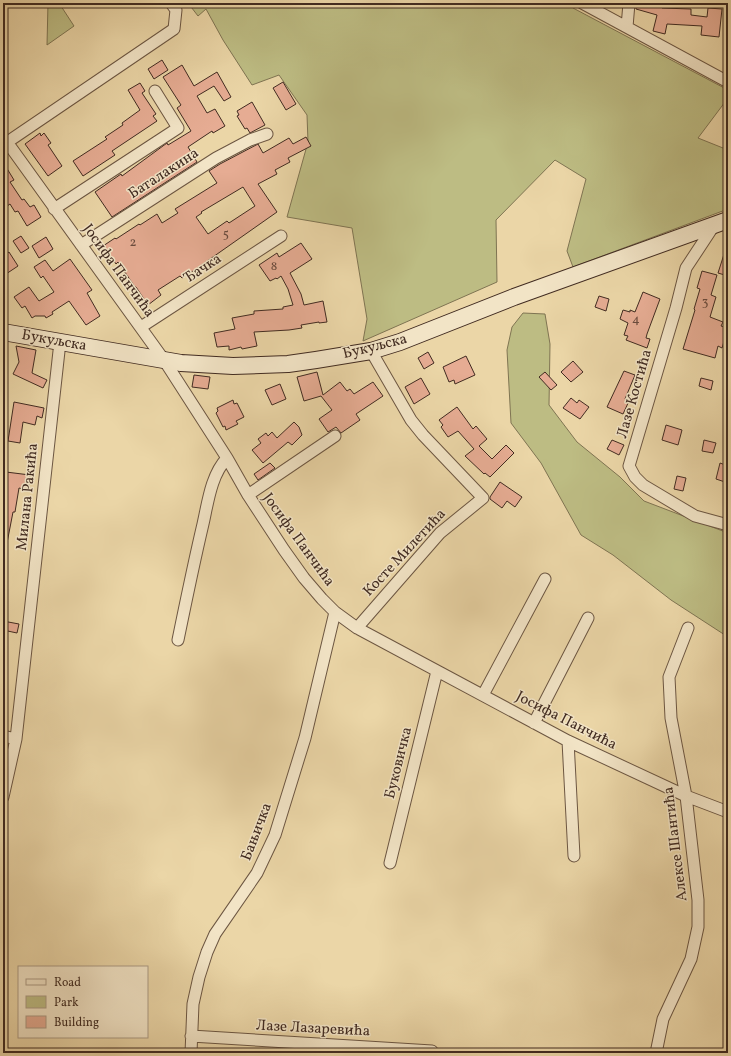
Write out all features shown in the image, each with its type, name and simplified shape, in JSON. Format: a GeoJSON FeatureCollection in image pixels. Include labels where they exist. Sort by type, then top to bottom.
{"type":"FeatureCollection","features":[{"type":"Feature","properties":{"kind":"main road","name":"Букуљска"},"geometry":{"type":"LineString","coordinates":[[3,332],[164,360],[206,365],[260,365],[316,360],[371,351],[402,342],[514,297],[722,222]]}},
{"type":"Feature","properties":{"kind":"street"},"geometry":{"type":"LineString","coordinates":[[5,143],[174,29],[176,10],[171,3]]}},
{"type":"Feature","properties":{"kind":"street"},"geometry":{"type":"LineString","coordinates":[[582,3],[728,82]]}},
{"type":"Feature","properties":{"kind":"street"},"geometry":{"type":"LineString","coordinates":[[627,27],[629,3]]}},
{"type":"Feature","properties":{"kind":"street"},"geometry":{"type":"LineString","coordinates":[[54,209],[178,128],[155,90]]}},
{"type":"Feature","properties":{"kind":"street","name":"Баталакина"},"geometry":{"type":"LineString","coordinates":[[80,245],[216,158],[250,140],[267,134]]}},
{"type":"Feature","properties":{"kind":"street","name":"Јосифа Панчића"},"geometry":{"type":"LineString","coordinates":[[5,143],[164,360],[284,550],[304,578],[335,612],[357,628],[568,741],[686,796],[728,812]]}},
{"type":"Feature","properties":{"kind":"street","name":"Лазе Костића"},"geometry":{"type":"LineString","coordinates":[[722,222],[686,268],[676,308],[630,466],[635,477],[650,489],[695,516],[728,524]]}},
{"type":"Feature","properties":{"kind":"street","name":"Ђачка"},"geometry":{"type":"LineString","coordinates":[[141,327],[281,236]]}},
{"type":"Feature","properties":{"kind":"street","name":"Милана Ракића"},"geometry":{"type":"LineString","coordinates":[[3,797],[16,740],[60,342]]}},
{"type":"Feature","properties":{"kind":"street","name":"Косте Милетића"},"geometry":{"type":"LineString","coordinates":[[357,628],[440,533],[483,498],[423,435],[411,420],[371,351]]}},
{"type":"Feature","properties":{"kind":"street"},"geometry":{"type":"LineString","coordinates":[[248,495],[335,436]]}},
{"type":"Feature","properties":{"kind":"street"},"geometry":{"type":"LineString","coordinates":[[178,640],[195,557],[213,485],[221,465],[227,458]]}},
{"type":"Feature","properties":{"kind":"street"},"geometry":{"type":"LineString","coordinates":[[483,695],[545,579]]}},
{"type":"Feature","properties":{"kind":"street","name":"Бањичка"},"geometry":{"type":"LineString","coordinates":[[191,1053],[193,1004],[199,977],[207,952],[215,934],[257,874],[275,835],[305,738],[335,612]]}},
{"type":"Feature","properties":{"kind":"street"},"geometry":{"type":"LineString","coordinates":[[534,723],[588,618]]}},
{"type":"Feature","properties":{"kind":"street","name":"Алексе Шантића"},"geometry":{"type":"LineString","coordinates":[[656,1053],[663,1019],[691,960],[698,927],[698,900],[686,796],[671,718],[669,678],[688,628]]}},
{"type":"Feature","properties":{"kind":"street","name":"Буковичка"},"geometry":{"type":"LineString","coordinates":[[390,863],[437,671]]}},
{"type":"Feature","properties":{"kind":"street"},"geometry":{"type":"LineString","coordinates":[[3,736],[16,740]]}},
{"type":"Feature","properties":{"kind":"street"},"geometry":{"type":"LineString","coordinates":[[568,741],[574,856]]}},
{"type":"Feature","properties":{"kind":"street","name":"Лазе Лазаревића"},"geometry":{"type":"LineString","coordinates":[[192,1036],[432,1051]]}},
{"type":"Feature","properties":{"kind":"green space"},"geometry":{"type":"Polygon","coordinates":[[[48,3],[59,3],[74,26],[47,45],[48,3]]]}},
{"type":"Feature","properties":{"kind":"green space"},"geometry":{"type":"Polygon","coordinates":[[[188,3],[568,3],[573,8],[728,90],[728,98],[698,138],[728,150],[728,209],[573,267],[567,251],[586,179],[555,160],[496,220],[497,282],[363,341],[367,319],[352,228],[287,217],[308,142],[307,115],[279,75],[252,85],[223,40],[206,9],[198,16],[188,3]]]}},
{"type":"Feature","properties":{"kind":"green space"},"geometry":{"type":"Polygon","coordinates":[[[523,313],[545,314],[550,344],[549,405],[577,442],[620,477],[644,501],[728,533],[728,637],[671,600],[613,555],[581,535],[541,463],[511,423],[507,350],[512,327],[523,313]]]}},
{"type":"Feature","properties":{"kind":"building"},"geometry":{"type":"Polygon","coordinates":[[[636,3],[663,3],[662,8],[691,9],[691,15],[707,17],[708,8],[722,9],[719,37],[701,35],[702,26],[667,24],[665,34],[653,31],[657,15],[636,9],[636,3]]]}},
{"type":"Feature","properties":{"kind":"building"},"geometry":{"type":"Polygon","coordinates":[[[162,60],[168,70],[154,79],[148,69],[162,60]]]}},
{"type":"Feature","properties":{"kind":"building"},"geometry":{"type":"Polygon","coordinates":[[[182,65],[194,86],[217,72],[231,97],[224,101],[214,86],[197,96],[207,113],[215,109],[225,126],[213,133],[212,131],[188,147],[197,162],[112,217],[95,192],[121,174],[122,176],[167,143],[168,145],[191,131],[177,108],[181,105],[163,77],[182,65]]]}},
{"type":"Feature","properties":{"kind":"building"},"geometry":{"type":"Polygon","coordinates":[[[283,82],[296,104],[286,110],[273,88],[283,82]]]}},
{"type":"Feature","properties":{"kind":"building"},"geometry":{"type":"Polygon","coordinates":[[[140,83],[145,91],[142,93],[156,114],[153,116],[157,121],[112,151],[115,155],[83,176],[73,161],[107,139],[105,137],[123,125],[122,123],[140,110],[128,90],[140,83]]]}},
{"type":"Feature","properties":{"kind":"building"},"geometry":{"type":"Polygon","coordinates":[[[252,102],[265,125],[250,133],[247,128],[245,129],[237,116],[239,115],[237,111],[252,102]]]}},
{"type":"Feature","properties":{"kind":"building"},"geometry":{"type":"Polygon","coordinates":[[[40,133],[41,136],[44,133],[51,143],[48,145],[62,166],[48,176],[25,144],[40,133]]]}},
{"type":"Feature","properties":{"kind":"building"},"geometry":{"type":"Polygon","coordinates":[[[306,137],[311,146],[288,158],[290,162],[275,170],[277,174],[258,184],[277,212],[193,271],[182,278],[180,276],[158,290],[161,295],[148,305],[118,262],[116,264],[103,246],[157,214],[162,223],[178,213],[175,209],[217,183],[209,171],[220,164],[258,144],[263,153],[289,138],[293,144],[306,137]],[[243,187],[201,212],[202,213],[196,217],[208,234],[227,221],[229,223],[255,206],[243,187]]]}},
{"type":"Feature","properties":{"kind":"building"},"geometry":{"type":"Polygon","coordinates":[[[3,162],[14,180],[10,182],[22,200],[24,199],[30,207],[34,205],[41,217],[27,226],[18,211],[15,212],[10,204],[3,209],[3,162]]]}},
{"type":"Feature","properties":{"kind":"building"},"geometry":{"type":"Polygon","coordinates":[[[21,236],[29,248],[21,253],[13,241],[21,236]]]}},
{"type":"Feature","properties":{"kind":"building"},"geometry":{"type":"Polygon","coordinates":[[[46,237],[53,249],[39,258],[32,246],[46,237]]]}},
{"type":"Feature","properties":{"kind":"building"},"geometry":{"type":"Polygon","coordinates":[[[301,243],[312,259],[290,273],[301,294],[304,305],[323,301],[327,322],[301,325],[302,328],[289,330],[254,332],[257,346],[242,349],[241,347],[229,350],[229,346],[217,347],[214,333],[235,329],[232,318],[254,314],[254,311],[283,309],[283,307],[293,305],[288,289],[281,276],[270,281],[259,265],[277,253],[279,257],[301,243]]]}},
{"type":"Feature","properties":{"kind":"building"},"geometry":{"type":"Polygon","coordinates":[[[726,248],[728,248],[728,276],[718,273],[726,248]]]}},
{"type":"Feature","properties":{"kind":"building"},"geometry":{"type":"Polygon","coordinates":[[[9,252],[18,266],[3,276],[3,256],[9,252]]]}},
{"type":"Feature","properties":{"kind":"building"},"geometry":{"type":"Polygon","coordinates":[[[70,259],[92,290],[87,293],[100,316],[86,325],[69,301],[52,312],[53,314],[46,318],[45,316],[35,316],[32,318],[25,306],[22,308],[14,297],[29,287],[39,301],[54,292],[43,276],[41,278],[34,267],[45,260],[53,271],[70,259]]]}},
{"type":"Feature","properties":{"kind":"building"},"geometry":{"type":"Polygon","coordinates":[[[702,271],[717,275],[711,295],[716,297],[710,317],[723,322],[721,326],[728,328],[728,339],[725,338],[722,348],[718,346],[715,358],[683,349],[695,310],[694,309],[700,289],[697,288],[702,271]]]}},
{"type":"Feature","properties":{"kind":"building"},"geometry":{"type":"Polygon","coordinates":[[[643,292],[660,299],[647,334],[646,338],[650,339],[647,348],[626,340],[628,336],[624,335],[628,323],[620,319],[623,310],[635,312],[643,292]]]}},
{"type":"Feature","properties":{"kind":"building"},"geometry":{"type":"Polygon","coordinates":[[[599,296],[609,299],[606,311],[595,307],[599,296]]]}},
{"type":"Feature","properties":{"kind":"building"},"geometry":{"type":"Polygon","coordinates":[[[16,346],[36,350],[32,373],[47,380],[43,388],[13,374],[19,362],[16,346]]]}},
{"type":"Feature","properties":{"kind":"building"},"geometry":{"type":"Polygon","coordinates":[[[428,352],[434,363],[424,369],[418,358],[428,352]]]}},
{"type":"Feature","properties":{"kind":"building"},"geometry":{"type":"Polygon","coordinates":[[[466,356],[475,375],[455,384],[454,380],[449,382],[443,367],[466,356]]]}},
{"type":"Feature","properties":{"kind":"building"},"geometry":{"type":"Polygon","coordinates":[[[573,361],[583,372],[571,382],[561,372],[573,361]]]}},
{"type":"Feature","properties":{"kind":"building"},"geometry":{"type":"Polygon","coordinates":[[[624,371],[635,375],[625,399],[629,401],[623,414],[607,407],[624,371]]]}},
{"type":"Feature","properties":{"kind":"building"},"geometry":{"type":"Polygon","coordinates":[[[317,372],[323,395],[340,382],[347,391],[350,389],[354,394],[373,382],[383,396],[356,414],[360,420],[341,433],[336,427],[328,432],[319,419],[332,410],[321,396],[304,401],[297,377],[317,372]]]}},
{"type":"Feature","properties":{"kind":"building"},"geometry":{"type":"Polygon","coordinates":[[[545,372],[557,385],[551,390],[539,377],[545,372]]]}},
{"type":"Feature","properties":{"kind":"building"},"geometry":{"type":"Polygon","coordinates":[[[194,375],[210,377],[208,389],[192,387],[194,375]]]}},
{"type":"Feature","properties":{"kind":"building"},"geometry":{"type":"Polygon","coordinates":[[[421,378],[430,394],[414,404],[405,387],[421,378]]]}},
{"type":"Feature","properties":{"kind":"building"},"geometry":{"type":"Polygon","coordinates":[[[701,378],[713,381],[711,390],[699,386],[701,378]]]}},
{"type":"Feature","properties":{"kind":"building"},"geometry":{"type":"Polygon","coordinates":[[[280,384],[286,399],[272,405],[265,390],[280,384]]]}},
{"type":"Feature","properties":{"kind":"building"},"geometry":{"type":"Polygon","coordinates":[[[571,398],[577,403],[579,400],[589,407],[580,419],[563,408],[571,398]]]}},
{"type":"Feature","properties":{"kind":"building"},"geometry":{"type":"Polygon","coordinates":[[[233,400],[234,404],[237,403],[244,417],[236,421],[238,424],[226,430],[216,413],[218,411],[217,408],[233,400]]]}},
{"type":"Feature","properties":{"kind":"building"},"geometry":{"type":"Polygon","coordinates":[[[14,402],[44,408],[42,418],[37,416],[35,425],[23,422],[20,443],[8,441],[14,402]]]}},
{"type":"Feature","properties":{"kind":"building"},"geometry":{"type":"Polygon","coordinates":[[[457,407],[473,429],[476,426],[487,439],[479,446],[492,459],[506,445],[514,453],[490,477],[485,473],[484,474],[465,456],[474,449],[458,431],[448,437],[441,427],[443,425],[439,420],[457,407]]]}},
{"type":"Feature","properties":{"kind":"building"},"geometry":{"type":"Polygon","coordinates":[[[294,422],[299,427],[302,435],[292,445],[288,442],[263,463],[252,450],[261,443],[258,439],[266,433],[268,436],[272,432],[277,438],[294,422]]]}},
{"type":"Feature","properties":{"kind":"building"},"geometry":{"type":"Polygon","coordinates":[[[666,425],[682,430],[678,445],[662,440],[666,425]]]}},
{"type":"Feature","properties":{"kind":"building"},"geometry":{"type":"Polygon","coordinates":[[[612,440],[624,445],[619,455],[607,449],[612,440]]]}},
{"type":"Feature","properties":{"kind":"building"},"geometry":{"type":"Polygon","coordinates":[[[704,440],[716,443],[713,453],[702,451],[704,440]]]}},
{"type":"Feature","properties":{"kind":"building"},"geometry":{"type":"Polygon","coordinates":[[[270,463],[275,468],[258,480],[254,474],[270,463]]]}},
{"type":"Feature","properties":{"kind":"building"},"geometry":{"type":"Polygon","coordinates":[[[720,463],[728,466],[728,483],[716,479],[720,463]]]}},
{"type":"Feature","properties":{"kind":"building"},"geometry":{"type":"Polygon","coordinates":[[[6,472],[30,475],[28,490],[19,488],[15,512],[13,512],[7,543],[3,542],[3,495],[6,472]]]}},
{"type":"Feature","properties":{"kind":"building"},"geometry":{"type":"Polygon","coordinates":[[[677,476],[686,478],[683,491],[674,489],[677,476]]]}},
{"type":"Feature","properties":{"kind":"building"},"geometry":{"type":"Polygon","coordinates":[[[500,482],[522,497],[515,507],[507,501],[502,508],[490,499],[500,482]]]}},
{"type":"Feature","properties":{"kind":"building"},"geometry":{"type":"Polygon","coordinates":[[[3,621],[19,624],[17,633],[3,630],[3,621]]]}}]}
